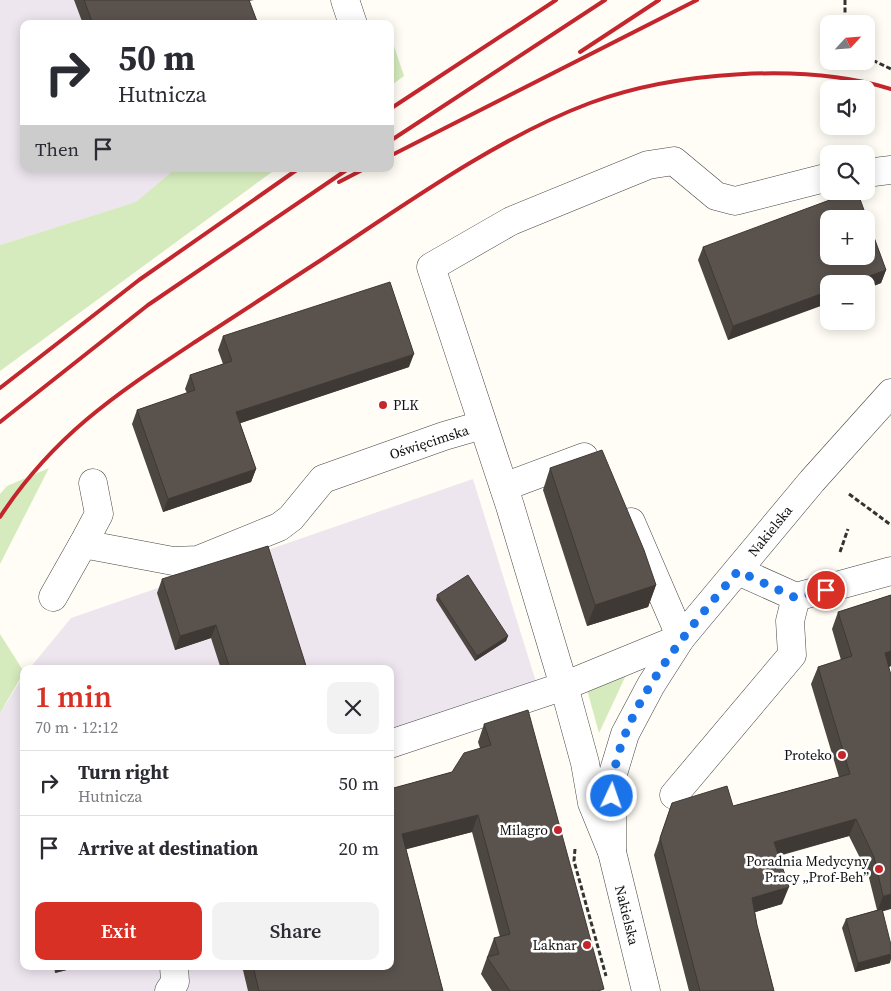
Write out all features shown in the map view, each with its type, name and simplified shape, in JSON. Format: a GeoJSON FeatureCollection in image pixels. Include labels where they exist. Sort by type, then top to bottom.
{"type":"FeatureCollection","features":[{"type":"Feature","properties":{"kind":"street"},"geometry":{"type":"LineString","coordinates":[[345,0],[352,20]]}},
{"type":"Feature","properties":{"kind":"street"},"geometry":{"type":"LineString","coordinates":[[482,425],[431,267],[511,221],[648,165],[674,161],[716,196],[735,201],[820,179]]}},
{"type":"Feature","properties":{"kind":"street"},"geometry":{"type":"LineString","coordinates":[[875,172],[891,170]]}},
{"type":"Feature","properties":{"kind":"street","name":"Nakielska"},"geometry":{"type":"LineString","coordinates":[[646,991],[612,852],[612,778],[615,762],[626,734],[651,685],[681,638],[812,481],[891,393]]}},
{"type":"Feature","properties":{"kind":"street","name":"Oświęcimska"},"geometry":{"type":"LineString","coordinates":[[83,544],[174,561],[198,560],[279,527],[292,518],[323,479],[436,438],[482,425],[504,487],[564,686],[585,763],[592,803],[612,852]]}},
{"type":"Feature","properties":{"kind":"street"},"geometry":{"type":"LineString","coordinates":[[504,487],[600,453],[608,466]]}},
{"type":"Feature","properties":{"kind":"street"},"geometry":{"type":"LineString","coordinates":[[53,597],[99,514],[93,483]]}},
{"type":"Feature","properties":{"kind":"street"},"geometry":{"type":"LineString","coordinates":[[394,743],[564,686],[681,638],[622,501]]}},
{"type":"Feature","properties":{"kind":"street"},"geometry":{"type":"LineString","coordinates":[[738,571],[796,598],[891,571]]}},
{"type":"Feature","properties":{"kind":"street"},"geometry":{"type":"LineString","coordinates":[[674,795],[792,655],[790,621],[796,598]]}},
{"type":"Feature","properties":{"kind":"street"},"geometry":{"type":"LineString","coordinates":[[170,991],[175,982],[174,970]]}},
{"type":"Feature","properties":{"kind":"path"},"geometry":{"type":"LineString","coordinates":[[845,0],[845,15]]}},
{"type":"Feature","properties":{"kind":"path"},"geometry":{"type":"LineString","coordinates":[[875,61],[891,69]]}},
{"type":"Feature","properties":{"kind":"path"},"geometry":{"type":"LineString","coordinates":[[850,494],[891,525]]}},
{"type":"Feature","properties":{"kind":"path"},"geometry":{"type":"LineString","coordinates":[[574,861],[608,982]]}},
{"type":"Feature","properties":{"kind":"shaded area"},"geometry":{"type":"Polygon","coordinates":[[[0,0],[144,0],[151,20],[20,20],[20,172],[172,172],[137,202],[0,245],[0,0]]]}},
{"type":"Feature","properties":{"kind":"shaded area"},"geometry":{"type":"Polygon","coordinates":[[[473,479],[541,698],[394,745],[394,665],[32,665],[71,618],[473,479]]]}},
{"type":"Feature","properties":{"kind":"shaded area"},"geometry":{"type":"Polygon","coordinates":[[[20,681],[20,970],[394,970],[394,968],[433,991],[0,991],[0,713],[20,681]]]}},
{"type":"Feature","properties":{"kind":"green space"},"geometry":{"type":"Polygon","coordinates":[[[394,46],[404,76],[394,83],[394,46]]]}},
{"type":"Feature","properties":{"kind":"green space"},"geometry":{"type":"Polygon","coordinates":[[[171,172],[272,172],[0,371],[0,245],[136,202],[171,172]]]}},
{"type":"Feature","properties":{"kind":"green space"},"geometry":{"type":"Polygon","coordinates":[[[49,468],[0,564],[0,494],[7,486],[49,468]]]}},
{"type":"Feature","properties":{"kind":"green space"},"geometry":{"type":"Polygon","coordinates":[[[0,634],[20,666],[20,679],[0,713],[0,634]]]}},
{"type":"Feature","properties":{"kind":"green space"},"geometry":{"type":"Polygon","coordinates":[[[627,673],[599,733],[586,686],[627,673]]]}},
{"type":"Feature","properties":{"kind":"building"},"geometry":{"type":"Polygon","coordinates":[[[84,0],[249,0],[256,20],[92,20],[84,0]]]}},
{"type":"Feature","properties":{"kind":"building"},"geometry":{"type":"Polygon","coordinates":[[[830,200],[860,200],[864,210],[820,210],[820,265],[875,265],[875,240],[886,270],[872,275],[820,275],[820,294],[733,326],[703,247],[830,200]]]}},
{"type":"Feature","properties":{"kind":"building"},"geometry":{"type":"Polygon","coordinates":[[[390,282],[414,354],[236,412],[256,469],[168,499],[137,410],[195,390],[190,375],[232,361],[223,336],[390,282]]]}},
{"type":"Feature","properties":{"kind":"building"},"geometry":{"type":"Polygon","coordinates":[[[602,450],[644,550],[656,585],[595,605],[550,468],[602,450]]]}},
{"type":"Feature","properties":{"kind":"building"},"geometry":{"type":"Polygon","coordinates":[[[268,546],[306,665],[229,665],[216,625],[180,636],[162,579],[268,546]]]}},
{"type":"Feature","properties":{"kind":"building"},"geometry":{"type":"Polygon","coordinates":[[[468,575],[508,636],[477,656],[437,595],[468,575]]]}},
{"type":"Feature","properties":{"kind":"building"},"geometry":{"type":"Polygon","coordinates":[[[891,595],[891,651],[885,653],[891,675],[891,894],[883,896],[874,857],[856,819],[774,842],[789,887],[752,898],[774,991],[700,991],[660,838],[672,803],[727,786],[733,806],[850,774],[818,667],[852,656],[838,612],[891,595]]]}},
{"type":"Feature","properties":{"kind":"building"},"geometry":{"type":"Polygon","coordinates":[[[528,710],[604,989],[598,991],[510,991],[487,957],[499,954],[494,938],[510,934],[478,815],[402,834],[443,991],[259,991],[254,970],[394,970],[394,788],[452,772],[464,753],[491,745],[484,724],[528,710]]]}},
{"type":"Feature","properties":{"kind":"building"},"geometry":{"type":"Polygon","coordinates":[[[882,909],[891,945],[891,954],[858,963],[846,919],[882,909]]]}},
{"type":"Feature","properties":{"kind":"railway"},"geometry":{"type":"LineString","coordinates":[[394,106],[556,0]]}},
{"type":"Feature","properties":{"kind":"railway"},"geometry":{"type":"LineString","coordinates":[[394,138],[605,0]]}},
{"type":"Feature","properties":{"kind":"railway"},"geometry":{"type":"LineString","coordinates":[[580,52],[659,0]]}},
{"type":"Feature","properties":{"kind":"railway"},"geometry":{"type":"LineString","coordinates":[[394,154],[697,0]]}},
{"type":"Feature","properties":{"kind":"railway"},"geometry":{"type":"LineString","coordinates":[[0,517],[21,488],[64,440],[112,399],[138,380],[418,195],[486,154],[555,118],[590,103],[623,92],[660,84],[739,74],[780,73],[819,75],[891,89]]}},
{"type":"Feature","properties":{"kind":"railway"},"geometry":{"type":"LineString","coordinates":[[0,388],[139,280],[294,172]]}},
{"type":"Feature","properties":{"kind":"railway"},"geometry":{"type":"LineString","coordinates":[[0,422],[148,305],[344,172]]}},
{"type":"Feature","properties":{"kind":"railway"},"geometry":{"type":"LineString","coordinates":[[339,182],[358,172]]}},
{"type":"Feature","properties":{"kind":"place","name":"PLK"},"geometry":{"type":"Point","coordinates":[383,405]}},
{"type":"Feature","properties":{"kind":"place","name":"Proteko"},"geometry":{"type":"Point","coordinates":[842,755]}},
{"type":"Feature","properties":{"kind":"place","name":"Milagro"},"geometry":{"type":"Point","coordinates":[558,830]}},
{"type":"Feature","properties":{"kind":"place","name":"Poradnia Medycyny Pracy „Prof-Beh”"},"geometry":{"type":"Point","coordinates":[879,869]}},
{"type":"Feature","properties":{"kind":"place","name":"Laknar"},"geometry":{"type":"Point","coordinates":[587,945]}},
{"type":"Feature","properties":{"kind":"route"},"geometry":{"type":"LineString","coordinates":[[612,796],[612,778],[615,762],[626,734],[651,685],[681,638],[738,571],[796,598],[826,590]]}}]}
